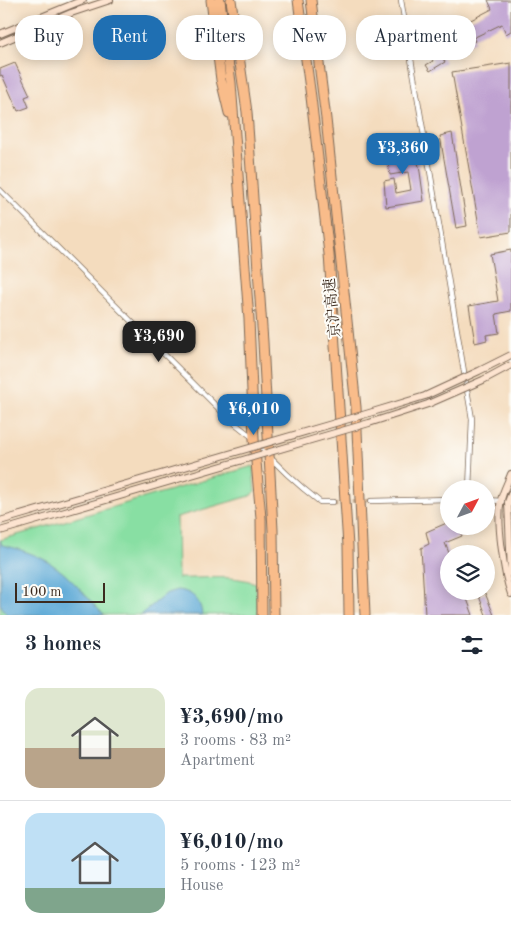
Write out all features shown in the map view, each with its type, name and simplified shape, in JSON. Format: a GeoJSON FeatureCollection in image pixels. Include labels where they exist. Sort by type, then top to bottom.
{"type":"FeatureCollection","features":[{"type":"Feature","properties":{"kind":"highway"},"geometry":{"type":"LineString","coordinates":[[211,0],[221,80],[235,137]]}},
{"type":"Feature","properties":{"kind":"highway"},"geometry":{"type":"LineString","coordinates":[[220,0],[231,83],[249,319],[254,438],[261,518],[262,615]]}},
{"type":"Feature","properties":{"kind":"highway"},"geometry":{"type":"LineString","coordinates":[[231,0],[247,112],[263,342],[273,530],[274,615]]}},
{"type":"Feature","properties":{"kind":"highway","name":"京沪高速"},"geometry":{"type":"LineString","coordinates":[[298,0],[311,97],[328,254],[348,546],[349,615]]}},
{"type":"Feature","properties":{"kind":"highway","name":"京沪高速"},"geometry":{"type":"LineString","coordinates":[[311,0],[326,118],[356,407],[365,615]]}},
{"type":"Feature","properties":{"kind":"main road"},"geometry":{"type":"LineString","coordinates":[[0,34],[83,0]]}},
{"type":"Feature","properties":{"kind":"main road"},"geometry":{"type":"LineString","coordinates":[[0,44],[71,13],[110,0]]}},
{"type":"Feature","properties":{"kind":"main road"},"geometry":{"type":"LineString","coordinates":[[205,0],[213,11]]}},
{"type":"Feature","properties":{"kind":"main road"},"geometry":{"type":"LineString","coordinates":[[0,522],[417,398],[479,372],[511,354]]}},
{"type":"Feature","properties":{"kind":"main road"},"geometry":{"type":"LineString","coordinates":[[0,531],[428,404],[483,380],[511,365]]}},
{"type":"Feature","properties":{"kind":"main road"},"geometry":{"type":"LineString","coordinates":[[511,474],[500,500],[500,538],[511,594]]}},
{"type":"Feature","properties":{"kind":"main road"},"geometry":{"type":"LineString","coordinates":[[511,494],[508,502],[511,573]]}},
{"type":"Feature","properties":{"kind":"street"},"geometry":{"type":"LineString","coordinates":[[401,0],[472,419],[469,480]]}},
{"type":"Feature","properties":{"kind":"street"},"geometry":{"type":"LineString","coordinates":[[0,190],[228,418],[254,438],[269,456],[300,486],[320,502],[334,502]]}},
{"type":"Feature","properties":{"kind":"street"},"geometry":{"type":"LineString","coordinates":[[371,501],[440,499]]}},
{"type":"Feature","properties":{"kind":"street"},"geometry":{"type":"LineString","coordinates":[[495,500],[508,502]]}},
{"type":"Feature","properties":{"kind":"green space"},"geometry":{"type":"Polygon","coordinates":[[[253,466],[255,492],[250,496],[177,517],[178,578],[227,578],[256,583],[258,615],[0,615],[0,540],[253,466]]]}},
{"type":"Feature","properties":{"kind":"water"},"geometry":{"type":"Polygon","coordinates":[[[0,540],[2,545],[21,550],[45,560],[58,568],[104,615],[7,615],[0,604],[0,540]]]}},
{"type":"Feature","properties":{"kind":"water"},"geometry":{"type":"Polygon","coordinates":[[[177,590],[187,592],[195,597],[200,605],[202,615],[140,615],[167,593],[177,590]]]}},
{"type":"Feature","properties":{"kind":"building"},"geometry":{"type":"Polygon","coordinates":[[[488,0],[511,0],[511,31],[506,34],[502,24],[476,37],[476,17],[492,9],[488,0]]]}},
{"type":"Feature","properties":{"kind":"building"},"geometry":{"type":"Polygon","coordinates":[[[444,60],[445,62],[430,71],[426,65],[433,61],[444,60]]]}},
{"type":"Feature","properties":{"kind":"building"},"geometry":{"type":"Polygon","coordinates":[[[15,63],[30,95],[25,97],[29,107],[18,111],[2,75],[0,76],[0,69],[15,63]]]}},
{"type":"Feature","properties":{"kind":"building"},"geometry":{"type":"Polygon","coordinates":[[[511,63],[511,232],[481,237],[452,72],[511,63]]]}},
{"type":"Feature","properties":{"kind":"building"},"geometry":{"type":"Polygon","coordinates":[[[452,133],[467,226],[456,228],[440,136],[452,133]]]}},
{"type":"Feature","properties":{"kind":"building"},"geometry":{"type":"Polygon","coordinates":[[[414,142],[424,201],[386,207],[384,181],[394,179],[396,193],[411,190],[408,172],[390,175],[385,147],[414,142]]]}},
{"type":"Feature","properties":{"kind":"building"},"geometry":{"type":"Polygon","coordinates":[[[511,250],[511,311],[496,314],[499,333],[486,335],[487,340],[475,343],[469,306],[498,301],[490,254],[511,250]]]}},
{"type":"Feature","properties":{"kind":"building"},"geometry":{"type":"Polygon","coordinates":[[[440,526],[440,535],[462,535],[445,543],[446,545],[440,545],[440,600],[467,600],[473,615],[425,615],[421,548],[429,544],[426,532],[440,526]]]}},
{"type":"Feature","properties":{"kind":"building"},"geometry":{"type":"Polygon","coordinates":[[[480,600],[488,600],[494,615],[486,615],[480,600]]]}},
{"type":"Feature","properties":{"kind":"tunnel"},"geometry":{"type":"LineString","coordinates":[[333,502],[371,501]]}}]}
